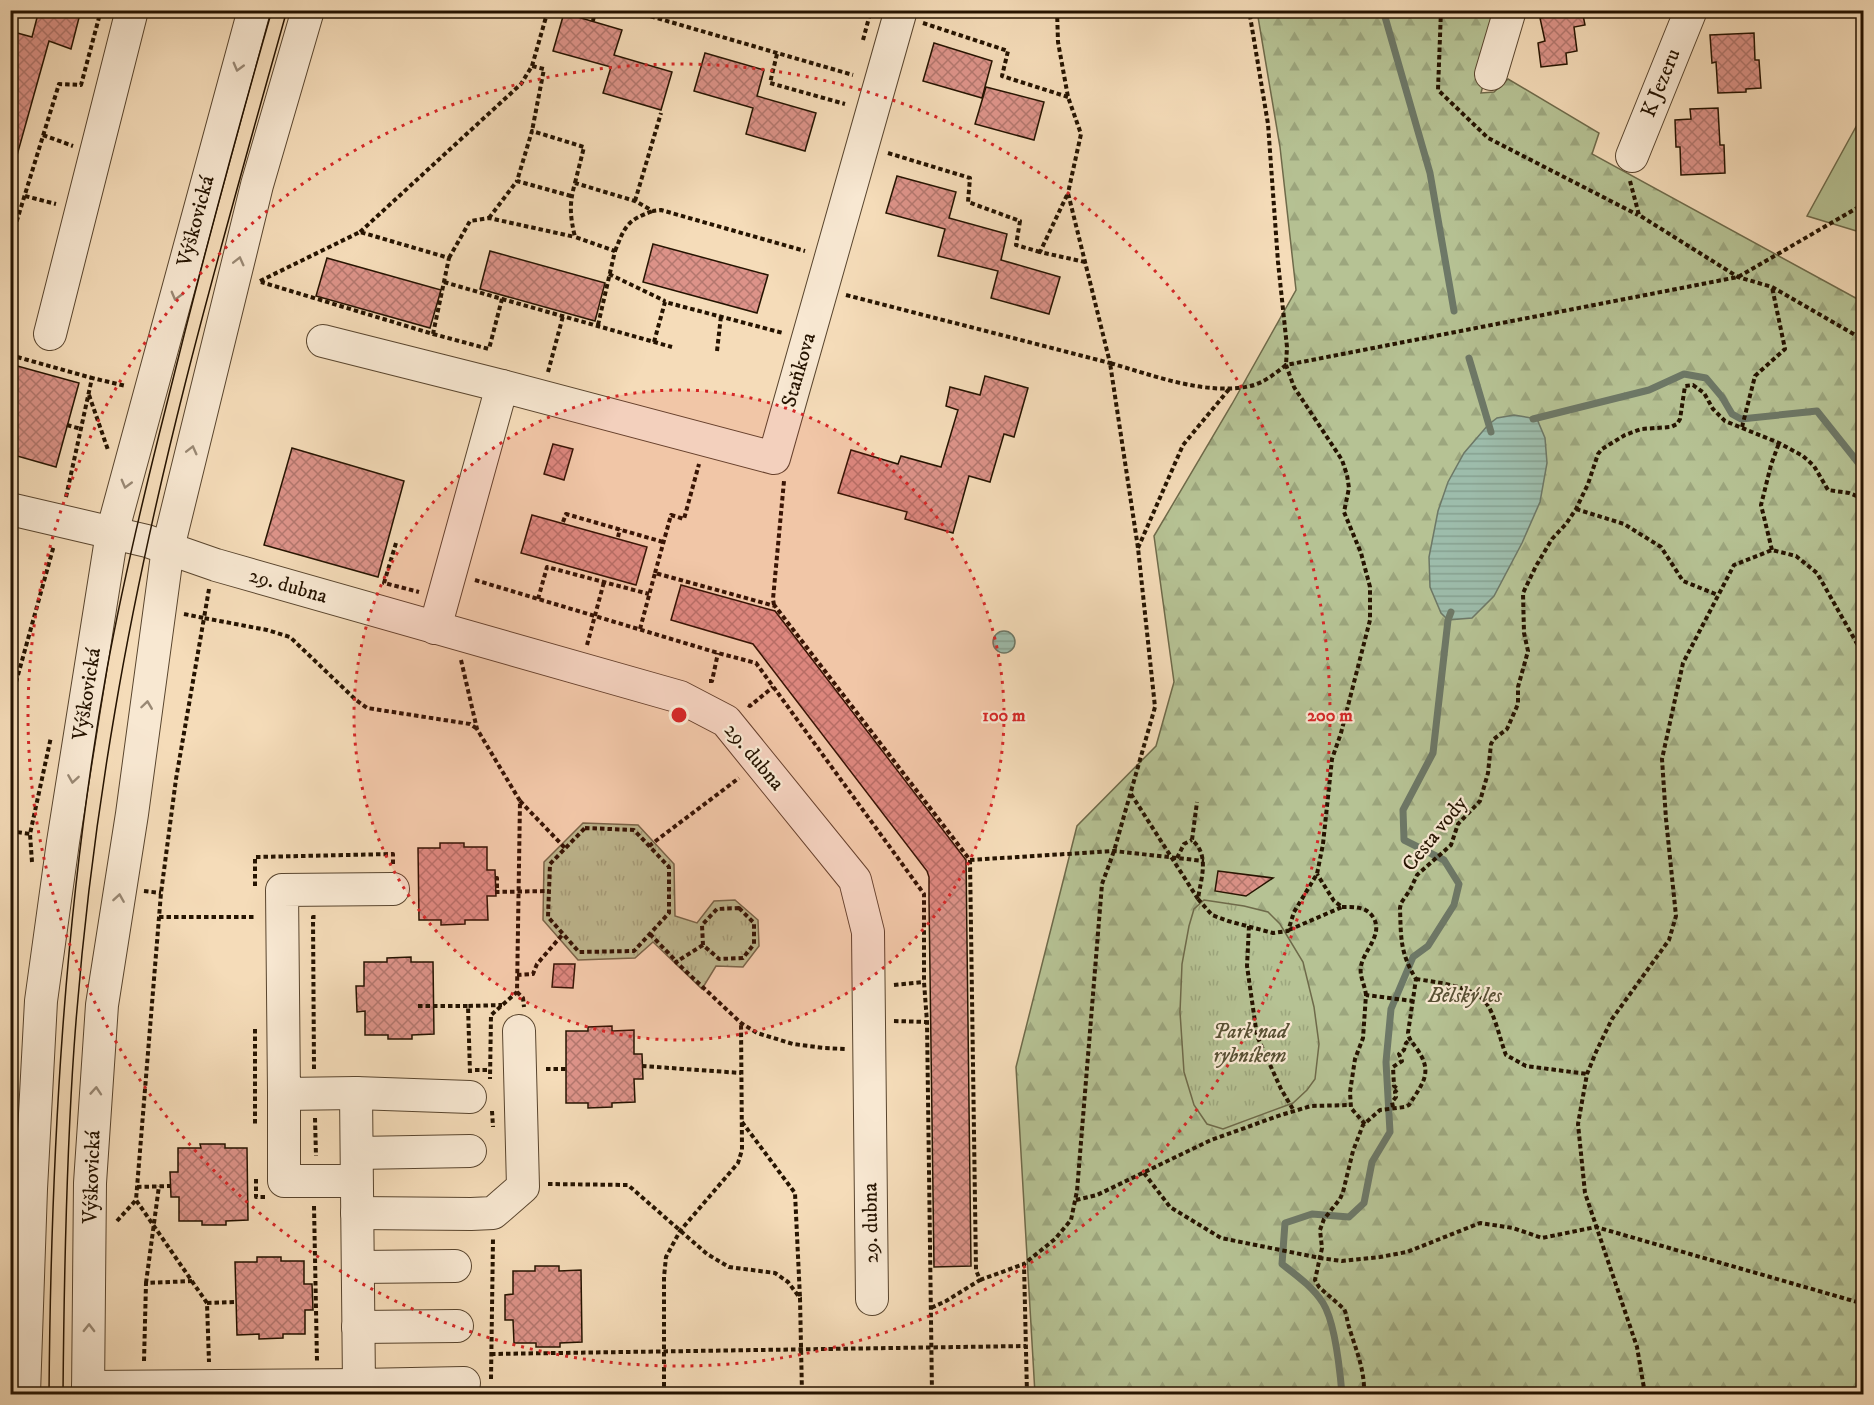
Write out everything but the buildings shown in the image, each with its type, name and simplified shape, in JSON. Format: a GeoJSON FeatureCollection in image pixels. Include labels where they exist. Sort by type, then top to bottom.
{"type":"FeatureCollection","features":[{"type":"Feature","properties":{"kind":"street"},"geometry":{"type":"LineString","coordinates":[[50,334],[132,10]]}},
{"type":"Feature","properties":{"kind":"street","name":"Výškovická"},"geometry":{"type":"LineString","coordinates":[[24,1395],[31,1189],[41,1001],[63,842],[112,534],[254,10]]}},
{"type":"Feature","properties":{"kind":"street","name":"Výškovická"},"geometry":{"type":"LineString","coordinates":[[88,1391],[90,1183],[102,1005],[132,814],[158,545],[257,185],[308,10]]}},
{"type":"Feature","properties":{"kind":"street"},"geometry":{"type":"LineString","coordinates":[[1491,74],[1510,10]]}},
{"type":"Feature","properties":{"kind":"street","name":"K Jezeru"},"geometry":{"type":"LineString","coordinates":[[1632,156],[1690,10]]}},
{"type":"Feature","properties":{"kind":"street","name":"Staňkova"},"geometry":{"type":"LineString","coordinates":[[323,341],[774,458],[907,15]]}},
{"type":"Feature","properties":{"kind":"street"},"geometry":{"type":"LineString","coordinates":[[447,631],[448,582],[502,386]]}},
{"type":"Feature","properties":{"kind":"street","name":"29. dubna"},"geometry":{"type":"LineString","coordinates":[[10,509],[62,514],[112,534],[158,545],[216,565],[680,697],[726,721],[855,880],[868,932],[872,1299]]}},
{"type":"Feature","properties":{"kind":"street"},"geometry":{"type":"LineString","coordinates":[[393,889],[282,890],[284,1181],[482,1141]]}},
{"type":"Feature","properties":{"kind":"street"},"geometry":{"type":"LineString","coordinates":[[357,1213],[471,1215],[493,1213],[523,1187],[519,1031]]}},
{"type":"Feature","properties":{"kind":"street"},"geometry":{"type":"LineString","coordinates":[[284,1094],[480,1087]]}},
{"type":"Feature","properties":{"kind":"street"},"geometry":{"type":"LineString","coordinates":[[356,1093],[359,1384]]}},
{"type":"Feature","properties":{"kind":"street"},"geometry":{"type":"LineString","coordinates":[[358,1267],[455,1266]]}},
{"type":"Feature","properties":{"kind":"street"},"geometry":{"type":"LineString","coordinates":[[358,1327],[457,1326]]}},
{"type":"Feature","properties":{"kind":"street"},"geometry":{"type":"LineString","coordinates":[[88,1391],[220,1389],[318,1384],[359,1384],[425,1389],[478,1384]]}},
{"type":"Feature","properties":{"kind":"path"},"geometry":{"type":"LineString","coordinates":[[10,243],[59,84],[81,85],[101,10]]}},
{"type":"Feature","properties":{"kind":"path"},"geometry":{"type":"LineString","coordinates":[[261,282],[360,232],[521,84],[532,66],[548,10]]}},
{"type":"Feature","properties":{"kind":"path"},"geometry":{"type":"LineString","coordinates":[[593,21],[595,10]]}},
{"type":"Feature","properties":{"kind":"path"},"geometry":{"type":"LineString","coordinates":[[628,10],[853,75]]}},
{"type":"Feature","properties":{"kind":"path"},"geometry":{"type":"LineString","coordinates":[[1040,252],[1068,193],[1082,134],[1068,98],[1058,42],[1058,10]]}},
{"type":"Feature","properties":{"kind":"path"},"geometry":{"type":"LineString","coordinates":[[1249,10],[1268,124],[1287,348],[1286,365],[1294,387],[1342,460],[1348,488],[1344,512],[1361,553],[1370,587],[1370,620],[1341,733],[1332,759],[1323,844],[1317,874],[1294,912],[1288,931]]}},
{"type":"Feature","properties":{"kind":"path"},"geometry":{"type":"LineString","coordinates":[[1441,10],[1438,90],[1488,138],[1639,215],[1738,277],[1772,287],[1863,340]]}},
{"type":"Feature","properties":{"kind":"path"},"geometry":{"type":"LineString","coordinates":[[907,15],[1008,51],[1002,76],[1068,98]]}},
{"type":"Feature","properties":{"kind":"path"},"geometry":{"type":"LineString","coordinates":[[777,54],[770,83],[844,104]]}},
{"type":"Feature","properties":{"kind":"path"},"geometry":{"type":"LineString","coordinates":[[489,218],[518,181],[532,131],[544,69],[532,66]]}},
{"type":"Feature","properties":{"kind":"path"},"geometry":{"type":"LineString","coordinates":[[635,201],[661,113]]}},
{"type":"Feature","properties":{"kind":"path"},"geometry":{"type":"LineString","coordinates":[[532,131],[584,147],[571,196],[570,215],[575,237]]}},
{"type":"Feature","properties":{"kind":"path"},"geometry":{"type":"LineString","coordinates":[[878,150],[970,178],[968,202],[1020,221],[1016,245],[1085,262]]}},
{"type":"Feature","properties":{"kind":"path"},"geometry":{"type":"LineString","coordinates":[[1632,156],[1629,178],[1639,215]]}},
{"type":"Feature","properties":{"kind":"path"},"geometry":{"type":"LineString","coordinates":[[518,181],[571,196]]}},
{"type":"Feature","properties":{"kind":"path"},"geometry":{"type":"LineString","coordinates":[[575,183],[635,201],[653,211]]}},
{"type":"Feature","properties":{"kind":"path"},"geometry":{"type":"LineString","coordinates":[[931,1308],[980,1280],[1024,1264],[1055,1239],[1071,1220],[1076,1200],[1102,884],[1114,851],[1155,707],[1138,548],[1110,363],[1068,193]]}},
{"type":"Feature","properties":{"kind":"path"},"geometry":{"type":"LineString","coordinates":[[25,195],[81,211]]}},
{"type":"Feature","properties":{"kind":"path"},"geometry":{"type":"LineString","coordinates":[[838,292],[1190,386],[1230,388],[1252,386],[1286,365],[1738,277],[1863,204]]}},
{"type":"Feature","properties":{"kind":"path"},"geometry":{"type":"LineString","coordinates":[[598,325],[615,251],[623,230],[636,217],[661,210],[805,251]]}},
{"type":"Feature","properties":{"kind":"path"},"geometry":{"type":"LineString","coordinates":[[250,277],[433,334],[448,258],[470,221],[489,218],[575,237],[615,251]]}},
{"type":"Feature","properties":{"kind":"path"},"geometry":{"type":"LineString","coordinates":[[360,232],[448,258]]}},
{"type":"Feature","properties":{"kind":"path"},"geometry":{"type":"LineString","coordinates":[[609,274],[665,302],[783,333]]}},
{"type":"Feature","properties":{"kind":"path"},"geometry":{"type":"LineString","coordinates":[[444,282],[672,347]]}},
{"type":"Feature","properties":{"kind":"path"},"geometry":{"type":"LineString","coordinates":[[1742,428],[1755,376],[1785,349],[1772,287]]}},
{"type":"Feature","properties":{"kind":"path"},"geometry":{"type":"LineString","coordinates":[[489,349],[502,299]]}},
{"type":"Feature","properties":{"kind":"path"},"geometry":{"type":"LineString","coordinates":[[654,342],[665,302]]}},
{"type":"Feature","properties":{"kind":"path"},"geometry":{"type":"LineString","coordinates":[[541,396],[563,316]]}},
{"type":"Feature","properties":{"kind":"path"},"geometry":{"type":"LineString","coordinates":[[717,351],[721,316]]}},
{"type":"Feature","properties":{"kind":"path"},"geometry":{"type":"LineString","coordinates":[[10,355],[131,388]]}},
{"type":"Feature","properties":{"kind":"path"},"geometry":{"type":"LineString","coordinates":[[10,704],[62,514],[92,378]]}},
{"type":"Feature","properties":{"kind":"path","name":"Cesta vody"},"geometry":{"type":"LineString","coordinates":[[1416,979],[1402,948],[1401,903],[1417,875],[1451,845],[1458,824],[1480,801],[1488,773],[1491,744],[1507,729],[1518,704],[1518,687],[1528,651],[1524,633],[1523,593],[1552,539],[1576,509],[1602,449],[1625,435],[1641,429],[1677,424],[1682,409],[1685,386],[1693,385],[1704,393],[1719,417],[1803,456],[1814,466],[1828,490],[1849,493],[1863,499]]}},
{"type":"Feature","properties":{"kind":"path"},"geometry":{"type":"LineString","coordinates":[[1138,548],[1183,445],[1230,388]]}},
{"type":"Feature","properties":{"kind":"path"},"geometry":{"type":"LineString","coordinates":[[89,395],[108,451]]}},
{"type":"Feature","properties":{"kind":"path"},"geometry":{"type":"LineString","coordinates":[[67,425],[81,429]]}},
{"type":"Feature","properties":{"kind":"path"},"geometry":{"type":"LineString","coordinates":[[1772,550],[1761,505],[1779,443]]}},
{"type":"Feature","properties":{"kind":"path"},"geometry":{"type":"LineString","coordinates":[[640,629],[671,515],[684,519],[702,455]]}},
{"type":"Feature","properties":{"kind":"path"},"geometry":{"type":"LineString","coordinates":[[784,478],[774,606],[970,860],[976,1270],[980,1280]]}},
{"type":"Feature","properties":{"kind":"path"},"geometry":{"type":"LineString","coordinates":[[1576,509],[1624,524],[1661,547],[1683,581],[1718,595]]}},
{"type":"Feature","properties":{"kind":"path"},"geometry":{"type":"LineString","coordinates":[[563,522],[566,514],[663,542]]}},
{"type":"Feature","properties":{"kind":"path"},"geometry":{"type":"LineString","coordinates":[[618,537],[620,530]]}},
{"type":"Feature","properties":{"kind":"path"},"geometry":{"type":"LineString","coordinates":[[384,583],[396,543]]}},
{"type":"Feature","properties":{"kind":"path"},"geometry":{"type":"LineString","coordinates":[[1645,1395],[1637,1347],[1586,1193],[1578,1124],[1587,1074],[1612,1019],[1669,940],[1676,916],[1662,759],[1683,663],[1734,565],[1772,550],[1796,556],[1817,573],[1863,656]]}},
{"type":"Feature","properties":{"kind":"path"},"geometry":{"type":"LineString","coordinates":[[538,599],[546,567],[649,594]]}},
{"type":"Feature","properties":{"kind":"path"},"geometry":{"type":"LineString","coordinates":[[655,573],[774,606]]}},
{"type":"Feature","properties":{"kind":"path"},"geometry":{"type":"LineString","coordinates":[[115,1224],[136,1200],[161,893],[176,779],[211,579]]}},
{"type":"Feature","properties":{"kind":"path"},"geometry":{"type":"LineString","coordinates":[[374,580],[427,594],[432,588],[448,582],[538,599],[756,663],[924,894],[932,1395]]}},
{"type":"Feature","properties":{"kind":"path"},"geometry":{"type":"LineString","coordinates":[[586,647],[604,582]]}},
{"type":"Feature","properties":{"kind":"path"},"geometry":{"type":"LineString","coordinates":[[204,618],[267,630],[290,637],[367,708],[470,724],[477,729]]}},
{"type":"Feature","properties":{"kind":"path"},"geometry":{"type":"LineString","coordinates":[[447,631],[458,645],[477,729],[520,801],[566,848]]}},
{"type":"Feature","properties":{"kind":"path"},"geometry":{"type":"LineString","coordinates":[[702,679],[712,681],[718,653]]}},
{"type":"Feature","properties":{"kind":"path"},"geometry":{"type":"LineString","coordinates":[[741,700],[750,706],[773,687]]}},
{"type":"Feature","properties":{"kind":"path"},"geometry":{"type":"LineString","coordinates":[[649,846],[760,763]]}},
{"type":"Feature","properties":{"kind":"path"},"geometry":{"type":"LineString","coordinates":[[1130,794],[1174,858],[1198,899],[1212,915],[1273,933],[1288,931],[1342,907],[1360,907],[1367,910],[1374,918],[1377,928],[1361,966],[1366,995],[1363,1038],[1355,1059],[1350,1092],[1351,1105],[1365,1124]]}},
{"type":"Feature","properties":{"kind":"path"},"geometry":{"type":"LineString","coordinates":[[482,1141],[480,1087],[490,1070],[490,1015],[517,992],[520,801]]}},
{"type":"Feature","properties":{"kind":"path"},"geometry":{"type":"LineString","coordinates":[[1192,840],[1197,802]]}},
{"type":"Feature","properties":{"kind":"path"},"geometry":{"type":"LineString","coordinates":[[585,828],[634,830],[649,846],[669,867],[669,914],[634,951],[579,952],[548,917],[550,864],[585,828]]}},
{"type":"Feature","properties":{"kind":"path"},"geometry":{"type":"LineString","coordinates":[[10,831],[30,834]]}},
{"type":"Feature","properties":{"kind":"path"},"geometry":{"type":"LineString","coordinates":[[1174,858],[1184,844],[1192,840]]}},
{"type":"Feature","properties":{"kind":"path"},"geometry":{"type":"LineString","coordinates":[[1192,840],[1197,844],[1204,861],[1198,899]]}},
{"type":"Feature","properties":{"kind":"path"},"geometry":{"type":"LineString","coordinates":[[970,860],[1114,851],[1204,861]]}},
{"type":"Feature","properties":{"kind":"path"},"geometry":{"type":"LineString","coordinates":[[1317,874],[1334,901],[1342,907]]}},
{"type":"Feature","properties":{"kind":"path"},"geometry":{"type":"LineString","coordinates":[[495,878],[497,878],[496,892],[549,891]]}},
{"type":"Feature","properties":{"kind":"path"},"geometry":{"type":"LineString","coordinates":[[139,890],[161,893]]}},
{"type":"Feature","properties":{"kind":"path"},"geometry":{"type":"LineString","coordinates":[[739,908],[754,923],[754,944],[743,958],[719,959],[703,945],[702,925],[717,909],[739,908]]}},
{"type":"Feature","properties":{"kind":"path"},"geometry":{"type":"LineString","coordinates":[[159,917],[254,917]]}},
{"type":"Feature","properties":{"kind":"path"},"geometry":{"type":"LineString","coordinates":[[1248,926],[1247,966],[1257,1036],[1281,1089],[1294,1111]]}},
{"type":"Feature","properties":{"kind":"path"},"geometry":{"type":"LineString","coordinates":[[517,975],[533,974],[537,964],[563,934]]}},
{"type":"Feature","properties":{"kind":"path"},"geometry":{"type":"LineString","coordinates":[[650,934],[702,989]]}},
{"type":"Feature","properties":{"kind":"path"},"geometry":{"type":"LineString","coordinates":[[676,962],[703,945]]}},
{"type":"Feature","properties":{"kind":"path"},"geometry":{"type":"LineString","coordinates":[[676,962],[741,1023],[757,1033],[793,1044],[846,1049]]}},
{"type":"Feature","properties":{"kind":"path"},"geometry":{"type":"LineString","coordinates":[[1364,1395],[1363,1368],[1346,1313],[1319,1287],[1315,1280],[1322,1248],[1320,1230],[1324,1219],[1343,1192],[1353,1151],[1365,1124],[1380,1110],[1408,1105],[1426,1074],[1427,1067],[1408,1033],[1416,979],[1463,988],[1485,1001],[1494,1017],[1506,1055],[1526,1066],[1587,1074]]}},
{"type":"Feature","properties":{"kind":"path"},"geometry":{"type":"LineString","coordinates":[[1366,995],[1413,1001]]}},
{"type":"Feature","properties":{"kind":"path"},"geometry":{"type":"LineString","coordinates":[[418,1006],[468,1006]]}},
{"type":"Feature","properties":{"kind":"path"},"geometry":{"type":"LineString","coordinates":[[890,1021],[927,1022]]}},
{"type":"Feature","properties":{"kind":"path"},"geometry":{"type":"LineString","coordinates":[[664,1395],[666,1257],[680,1231],[738,1163],[742,1150],[741,1023]]}},
{"type":"Feature","properties":{"kind":"path"},"geometry":{"type":"LineString","coordinates":[[1393,1107],[1392,1102],[1398,1089],[1394,1086],[1393,1067],[1402,1061],[1399,1054],[1410,1040]]}},
{"type":"Feature","properties":{"kind":"path"},"geometry":{"type":"LineString","coordinates":[[642,1066],[741,1073]]}},
{"type":"Feature","properties":{"kind":"path"},"geometry":{"type":"LineString","coordinates":[[536,1069],[567,1069]]}},
{"type":"Feature","properties":{"kind":"path"},"geometry":{"type":"LineString","coordinates":[[480,1087],[490,1070]]}},
{"type":"Feature","properties":{"kind":"path"},"geometry":{"type":"LineString","coordinates":[[1076,1200],[1097,1195],[1211,1140],[1294,1111],[1311,1106],[1351,1105]]}},
{"type":"Feature","properties":{"kind":"path"},"geometry":{"type":"LineString","coordinates":[[741,1121],[795,1193],[802,1395]]}},
{"type":"Feature","properties":{"kind":"path"},"geometry":{"type":"LineString","coordinates":[[1144,1173],[1170,1207],[1221,1238],[1320,1258],[1342,1261],[1407,1252],[1480,1223],[1513,1228],[1542,1238],[1596,1227],[1863,1304]]}},
{"type":"Feature","properties":{"kind":"path"},"geometry":{"type":"LineString","coordinates":[[547,1184],[628,1185],[707,1254],[729,1267],[775,1273],[788,1282],[800,1298]]}},
{"type":"Feature","properties":{"kind":"path"},"geometry":{"type":"LineString","coordinates":[[144,1371],[146,1283],[159,1186]]}},
{"type":"Feature","properties":{"kind":"path"},"geometry":{"type":"LineString","coordinates":[[137,1187],[170,1186]]}},
{"type":"Feature","properties":{"kind":"path"},"geometry":{"type":"LineString","coordinates":[[314,1197],[318,1384]]}},
{"type":"Feature","properties":{"kind":"path"},"geometry":{"type":"LineString","coordinates":[[136,1200],[207,1303],[220,1389]]}},
{"type":"Feature","properties":{"kind":"path"},"geometry":{"type":"LineString","coordinates":[[478,1384],[491,1354],[493,1213]]}},
{"type":"Feature","properties":{"kind":"path"},"geometry":{"type":"LineString","coordinates":[[1024,1264],[1027,1395]]}},
{"type":"Feature","properties":{"kind":"path"},"geometry":{"type":"LineString","coordinates":[[146,1283],[192,1281]]}},
{"type":"Feature","properties":{"kind":"path"},"geometry":{"type":"LineString","coordinates":[[207,1303],[235,1302]]}},
{"type":"Feature","properties":{"kind":"path"},"geometry":{"type":"LineString","coordinates":[[491,1354],[1026,1346]]}},
{"type":"Feature","properties":{"kind":"green space","name":"Bělský les"},"geometry":{"type":"Polygon","coordinates":[[[1257,11],[1502,11],[1481,93],[1494,92],[1508,79],[1599,133],[1592,154],[1863,302],[1863,1394],[1035,1394],[1016,1067],[1077,826],[1156,746],[1174,682],[1154,536],[1296,290],[1280,147],[1257,11]]]}},
{"type":"Feature","properties":{"kind":"green space"},"geometry":{"type":"Polygon","coordinates":[[[1863,114],[1863,233],[1807,216],[1863,114]]]}},
{"type":"Feature","properties":{"kind":"green space"},"geometry":{"type":"Polygon","coordinates":[[[583,823],[638,825],[674,864],[675,916],[697,923],[714,901],[735,900],[758,920],[759,946],[743,967],[716,966],[702,989],[653,942],[635,958],[578,960],[543,920],[544,862],[583,823]]]}},
{"type":"Feature","properties":{"kind":"green space","name":"Park nad rybníkem"},"geometry":{"type":"Polygon","coordinates":[[[1204,900],[1268,912],[1280,924],[1303,962],[1314,1007],[1319,1044],[1315,1079],[1293,1103],[1223,1129],[1207,1124],[1194,1105],[1184,1072],[1180,1012],[1182,964],[1194,909],[1204,900]]]}},
{"type":"Feature","properties":{"kind":"shaded area"},"geometry":{"type":"Polygon","coordinates":[[[1514,415],[1537,419],[1545,438],[1547,463],[1540,502],[1522,543],[1494,596],[1472,618],[1448,620],[1441,613],[1430,587],[1429,557],[1438,511],[1448,482],[1464,453],[1497,418],[1514,415]]]}},
{"type":"Feature","properties":{"kind":"shaded area"},"geometry":{"type":"Polygon","coordinates":[[[1004,631],[1012,634],[1015,642],[1012,650],[1004,653],[996,650],[993,642],[996,634],[1004,631]]]}},
{"type":"Feature","properties":{"kind":"waterway"},"geometry":{"type":"LineString","coordinates":[[1383,10],[1430,173],[1454,311]]}},
{"type":"Feature","properties":{"kind":"waterway"},"geometry":{"type":"LineString","coordinates":[[1469,358],[1491,432]]}},
{"type":"Feature","properties":{"kind":"waterway"},"geometry":{"type":"LineString","coordinates":[[1533,419],[1649,390],[1684,374],[1706,378],[1722,397],[1732,414],[1741,419],[1817,411],[1864,470]]}},
{"type":"Feature","properties":{"kind":"waterway"},"geometry":{"type":"LineString","coordinates":[[1342,1394],[1336,1347],[1327,1311],[1314,1292],[1282,1264],[1285,1223],[1312,1214],[1349,1217],[1364,1203],[1372,1162],[1390,1132],[1386,1062],[1391,1009],[1413,957],[1428,946],[1454,905],[1459,884],[1444,860],[1404,840],[1403,810],[1433,753],[1448,620],[1451,612]]}},
{"type":"Feature","properties":{"kind":"tram line"},"geometry":{"type":"LineString","coordinates":[[49,1394],[53,1212],[63,1030],[70,940],[92,759],[113,636],[142,505],[178,357],[272,10]]}},
{"type":"Feature","properties":{"kind":"tram line"},"geometry":{"type":"LineString","coordinates":[[63,1394],[66,1221],[74,1048],[85,921],[108,753],[131,622],[170,446],[215,271],[287,10]]}}]}
